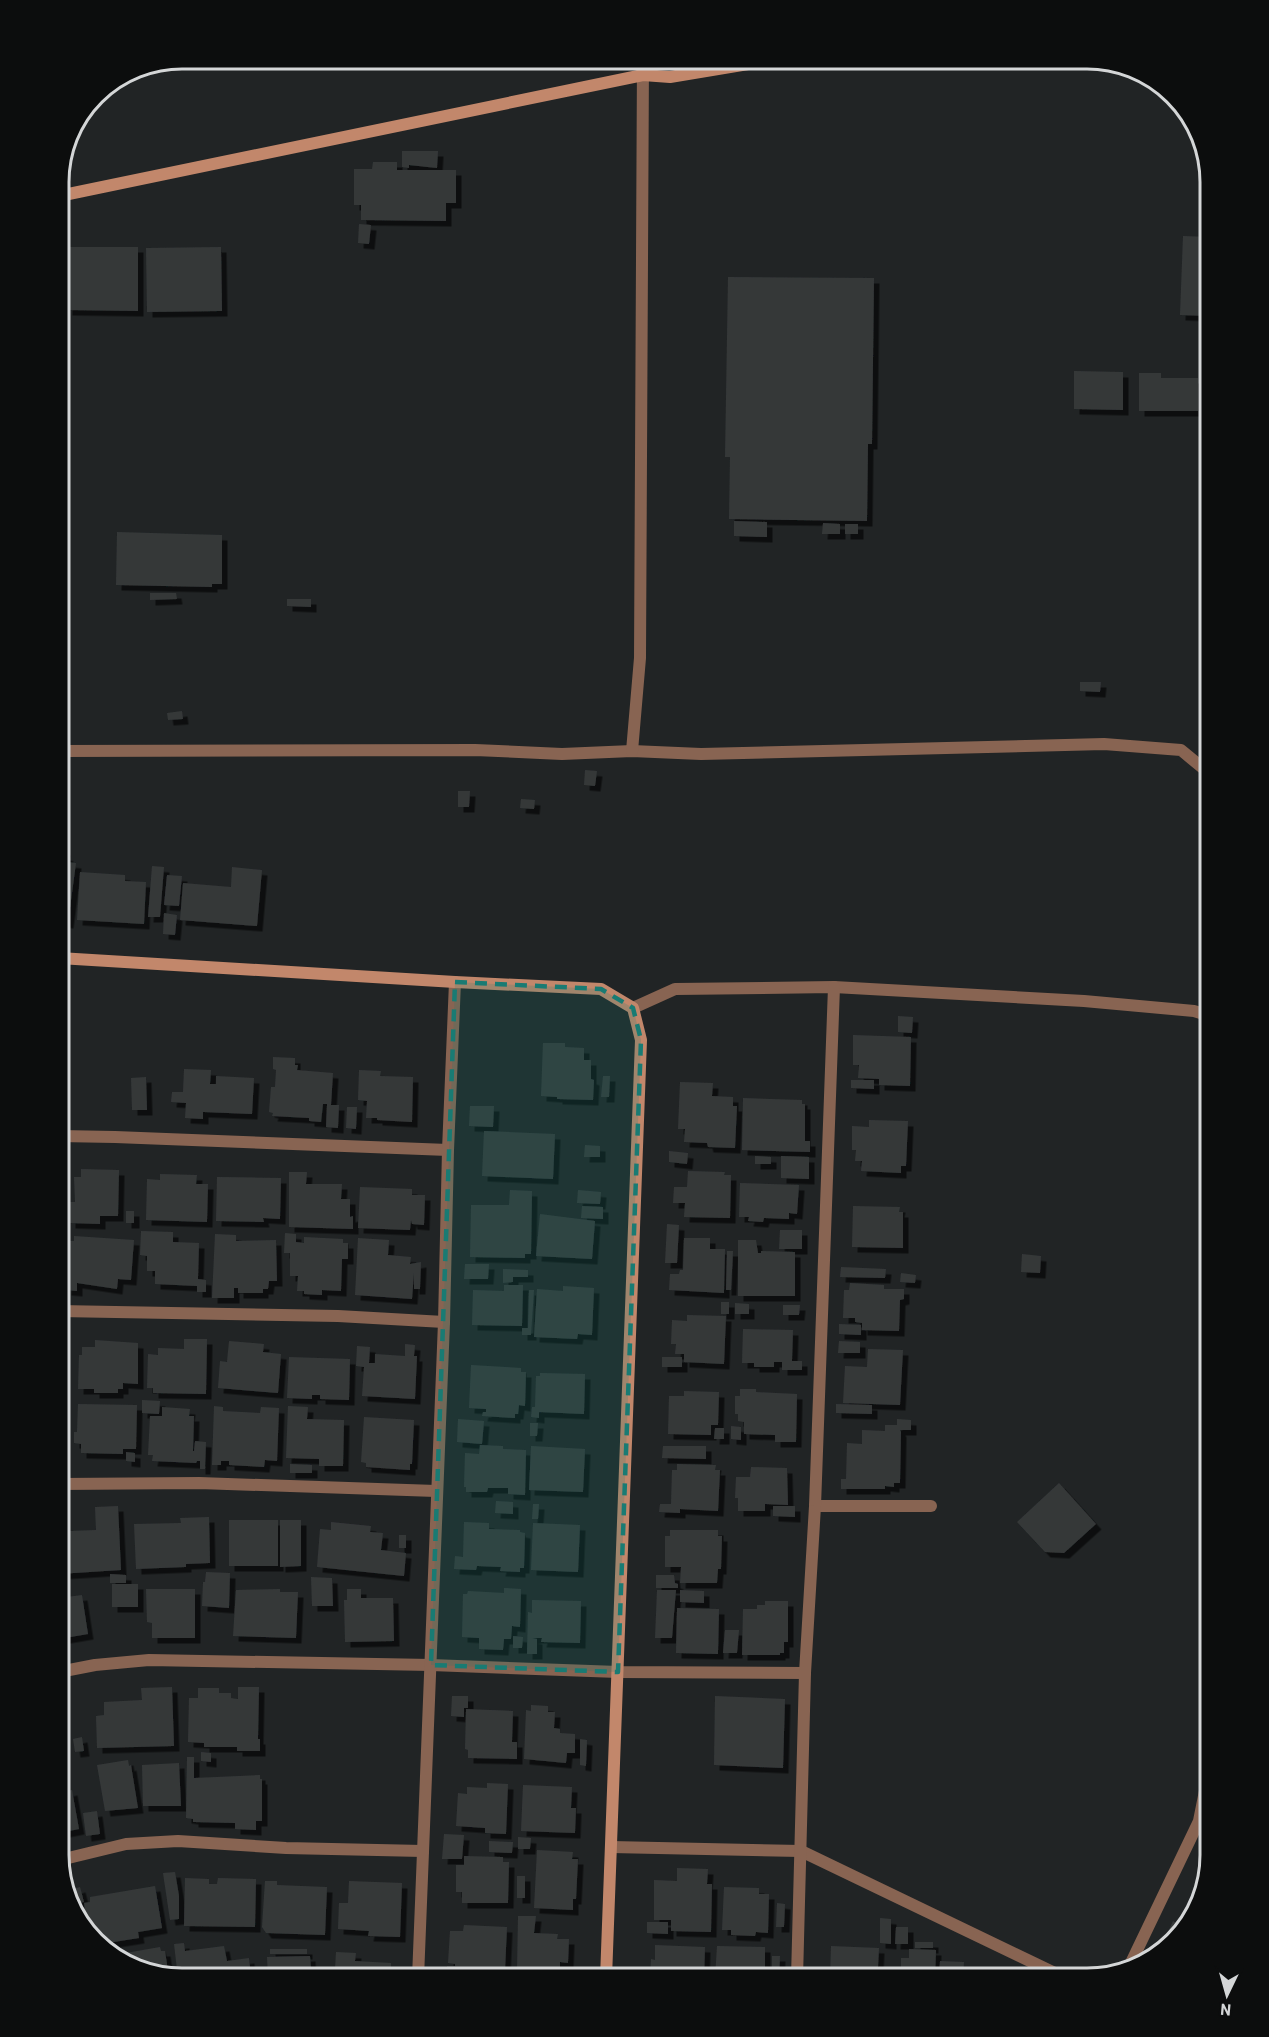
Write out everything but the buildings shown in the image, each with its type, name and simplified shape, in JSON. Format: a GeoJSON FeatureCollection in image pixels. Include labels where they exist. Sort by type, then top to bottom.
{"type":"FeatureCollection","features":[{"type":"Feature","properties":{"kind":"street"},"geometry":{"type":"LineString","coordinates":[[632,751],[640,658],[643,69]]}},
{"type":"Feature","properties":{"kind":"street"},"geometry":{"type":"LineString","coordinates":[[69,194],[643,75],[670,77],[718,69]]}},
{"type":"Feature","properties":{"kind":"street"},"geometry":{"type":"LineString","coordinates":[[69,751],[475,750],[562,754],[632,751],[701,754],[1104,744],[1181,750],[1200,766]]}},
{"type":"Feature","properties":{"kind":"street"},"geometry":{"type":"LineString","coordinates":[[69,959],[601,989],[633,1008],[641,1040],[606,1968]]}},
{"type":"Feature","properties":{"kind":"street"},"geometry":{"type":"LineString","coordinates":[[418,1968],[455,982]]}},
{"type":"Feature","properties":{"kind":"street"},"geometry":{"type":"LineString","coordinates":[[633,1008],[675,989],[834,987],[1084,1002],[1200,1013]]}},
{"type":"Feature","properties":{"kind":"street"},"geometry":{"type":"LineString","coordinates":[[797,1968],[805,1672],[815,1506],[834,987]]}},
{"type":"Feature","properties":{"kind":"street"},"geometry":{"type":"LineString","coordinates":[[69,1136],[448,1150]]}},
{"type":"Feature","properties":{"kind":"street"},"geometry":{"type":"LineString","coordinates":[[69,1311],[338,1316],[444,1322]]}},
{"type":"Feature","properties":{"kind":"street"},"geometry":{"type":"LineString","coordinates":[[69,1484],[199,1483],[436,1491]]}},
{"type":"Feature","properties":{"kind":"street"},"geometry":{"type":"LineString","coordinates":[[815,1506],[931,1506]]}},
{"type":"Feature","properties":{"kind":"street"},"geometry":{"type":"LineString","coordinates":[[69,1670],[149,1660],[431,1665],[618,1672],[805,1672]]}},
{"type":"Feature","properties":{"kind":"street"},"geometry":{"type":"LineString","coordinates":[[1134,1957],[1200,1816]]}},
{"type":"Feature","properties":{"kind":"street"},"geometry":{"type":"LineString","coordinates":[[69,1858],[126,1844],[178,1841],[286,1848],[423,1851]]}},
{"type":"Feature","properties":{"kind":"street"},"geometry":{"type":"LineString","coordinates":[[611,1847],[801,1851],[1044,1968]]}},
{"type":"Feature","properties":{"kind":"highlighted area"},"geometry":{"type":"Polygon","coordinates":[[[455,982],[601,989],[633,1008],[641,1040],[618,1672],[431,1665],[455,982]]]}}]}
